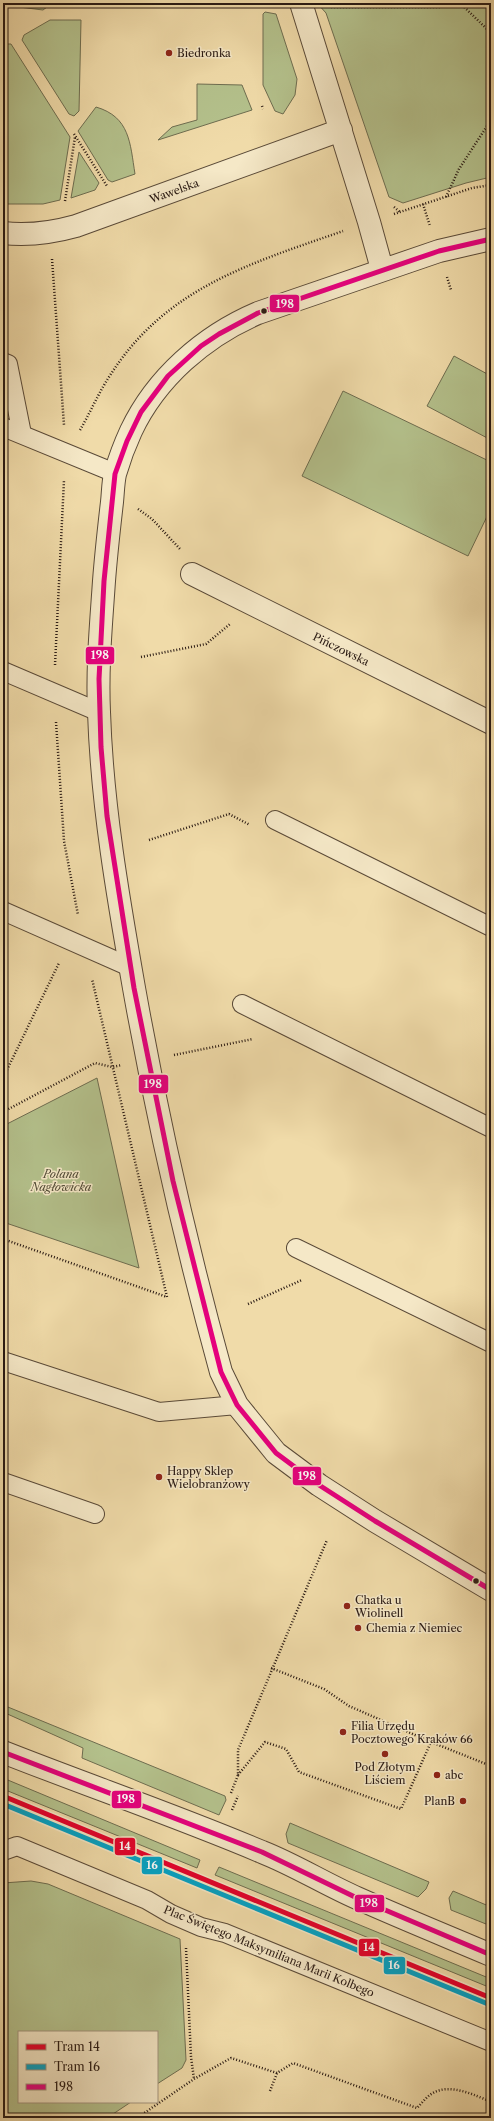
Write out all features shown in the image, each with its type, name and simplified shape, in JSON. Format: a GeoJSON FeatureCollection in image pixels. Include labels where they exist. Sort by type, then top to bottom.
{"type":"FeatureCollection","features":[{"type":"Feature","properties":{"kind":"street"},"geometry":{"type":"LineString","coordinates":[[301,3],[341,130],[382,269]]}},
{"type":"Feature","properties":{"kind":"street","name":"Wawelska"},"geometry":{"type":"LineString","coordinates":[[3,233],[24,236],[50,233],[76,226],[341,130]]}},
{"type":"Feature","properties":{"kind":"street"},"geometry":{"type":"LineString","coordinates":[[491,238],[439,251],[382,269],[277,306],[231,326],[185,359],[169,376],[144,406],[131,432],[115,473],[98,661],[99,712],[114,874],[130,967],[147,1060],[210,1333],[221,1372],[237,1405],[276,1453],[319,1485],[376,1522],[491,1590]]}},
{"type":"Feature","properties":{"kind":"street","name":"Pińczowska"},"geometry":{"type":"LineString","coordinates":[[192,574],[491,723]]}},
{"type":"Feature","properties":{"kind":"street"},"geometry":{"type":"LineString","coordinates":[[3,1752],[83,1784],[175,1816],[236,1841],[285,1862],[356,1898],[491,1955]]}},
{"type":"Feature","properties":{"kind":"lane"},"geometry":{"type":"LineString","coordinates":[[3,362],[8,364],[22,434]]}},
{"type":"Feature","properties":{"kind":"lane"},"geometry":{"type":"LineString","coordinates":[[3,427],[115,473]]}},
{"type":"Feature","properties":{"kind":"lane"},"geometry":{"type":"LineString","coordinates":[[3,671],[99,712]]}},
{"type":"Feature","properties":{"kind":"lane"},"geometry":{"type":"LineString","coordinates":[[275,820],[491,927]]}},
{"type":"Feature","properties":{"kind":"lane"},"geometry":{"type":"LineString","coordinates":[[3,911],[130,967]]}},
{"type":"Feature","properties":{"kind":"lane"},"geometry":{"type":"LineString","coordinates":[[242,1004],[491,1128]]}},
{"type":"Feature","properties":{"kind":"lane"},"geometry":{"type":"LineString","coordinates":[[296,1248],[491,1343]]}},
{"type":"Feature","properties":{"kind":"lane"},"geometry":{"type":"LineString","coordinates":[[3,1361],[159,1412],[237,1405]]}},
{"type":"Feature","properties":{"kind":"lane"},"geometry":{"type":"LineString","coordinates":[[3,1482],[95,1514]]}},
{"type":"Feature","properties":{"kind":"lane","name":"Plac Świętego Maksymiliana Marii Kolbego"},"geometry":{"type":"LineString","coordinates":[[8,1846],[147,1900],[171,1914],[201,1927],[224,1933],[491,2042]]}},
{"type":"Feature","properties":{"kind":"path"},"geometry":{"type":"LineString","coordinates":[[328,7],[441,7],[445,3]]}},
{"type":"Feature","properties":{"kind":"path"},"geometry":{"type":"LineString","coordinates":[[460,3],[491,33]]}},
{"type":"Feature","properties":{"kind":"path"},"geometry":{"type":"LineString","coordinates":[[446,196],[459,169],[491,120]]}},
{"type":"Feature","properties":{"kind":"path"},"geometry":{"type":"LineString","coordinates":[[64,208],[74,136],[111,192]]}},
{"type":"Feature","properties":{"kind":"path"},"geometry":{"type":"LineString","coordinates":[[388,216],[472,188],[491,185]]}},
{"type":"Feature","properties":{"kind":"path"},"geometry":{"type":"LineString","coordinates":[[423,204],[431,226]]}},
{"type":"Feature","properties":{"kind":"path"},"geometry":{"type":"LineString","coordinates":[[66,453],[109,377],[138,339],[175,304],[218,278],[273,255],[347,229]]}},
{"type":"Feature","properties":{"kind":"path"},"geometry":{"type":"LineString","coordinates":[[3,1239],[167,1297],[112,1067],[78,944],[80,923],[64,841],[53,692],[66,453],[52,254]]}},
{"type":"Feature","properties":{"kind":"path"},"geometry":{"type":"LineString","coordinates":[[115,473],[133,505],[152,519],[192,561],[192,574]]}},
{"type":"Feature","properties":{"kind":"path"},"geometry":{"type":"LineString","coordinates":[[3,1078],[78,944]]}},
{"type":"Feature","properties":{"kind":"path"},"geometry":{"type":"LineString","coordinates":[[3,1112],[95,1063],[112,1067],[256,1038]]}},
{"type":"Feature","properties":{"kind":"path"},"geometry":{"type":"LineString","coordinates":[[238,1775],[238,1750],[271,1668],[327,1540]]}},
{"type":"Feature","properties":{"kind":"path"},"geometry":{"type":"LineString","coordinates":[[271,1668],[324,1689],[349,1706],[431,1742],[491,1766]]}},
{"type":"Feature","properties":{"kind":"path"},"geometry":{"type":"LineString","coordinates":[[231,1793],[238,1775],[265,1742],[286,1749],[299,1772],[401,1809],[431,1742]]}},
{"type":"Feature","properties":{"kind":"path"},"geometry":{"type":"LineString","coordinates":[[230,1814],[238,1796]]}},
{"type":"Feature","properties":{"kind":"path"},"geometry":{"type":"LineString","coordinates":[[187,1952],[191,2058],[194,2079]]}},
{"type":"Feature","properties":{"kind":"path"},"geometry":{"type":"LineString","coordinates":[[137,2118],[194,2079],[231,2058],[277,2072]]}},
{"type":"Feature","properties":{"kind":"path"},"geometry":{"type":"LineString","coordinates":[[270,2091],[277,2072],[294,2063],[417,2108],[435,2092],[444,2090],[466,2092],[491,2102]]}},
{"type":"Feature","properties":{"kind":"green space"},"geometry":{"type":"Polygon","coordinates":[[[3,3],[87,3],[87,7],[47,7],[43,10],[3,5],[3,3]]]}},
{"type":"Feature","properties":{"kind":"green space"},"geometry":{"type":"Polygon","coordinates":[[[317,3],[491,3],[491,177],[466,183],[403,203],[389,197],[326,13],[317,3]]]}},
{"type":"Feature","properties":{"kind":"green space"},"geometry":{"type":"Polygon","coordinates":[[[265,12],[276,14],[297,79],[295,95],[283,114],[275,111],[263,85],[263,14],[265,12]]]}},
{"type":"Feature","properties":{"kind":"green space"},"geometry":{"type":"Polygon","coordinates":[[[50,20],[81,20],[79,111],[74,116],[69,114],[22,40],[24,35],[50,20]]]}},
{"type":"Feature","properties":{"kind":"green space"},"geometry":{"type":"Polygon","coordinates":[[[3,44],[11,44],[70,137],[60,200],[43,204],[3,204],[3,44]]]}},
{"type":"Feature","properties":{"kind":"green space"},"geometry":{"type":"Polygon","coordinates":[[[197,84],[242,85],[252,110],[158,140],[172,127],[197,120],[197,84]]]}},
{"type":"Feature","properties":{"kind":"green space"},"geometry":{"type":"Polygon","coordinates":[[[96,107],[107,111],[116,117],[122,124],[132,152],[135,174],[112,182],[108,180],[78,131],[96,107]]]}},
{"type":"Feature","properties":{"kind":"green space"},"geometry":{"type":"Polygon","coordinates":[[[79,152],[99,183],[95,190],[71,198],[79,152]]]}},
{"type":"Feature","properties":{"kind":"green space"},"geometry":{"type":"Polygon","coordinates":[[[454,356],[491,376],[491,440],[427,406],[454,356]]]}},
{"type":"Feature","properties":{"kind":"green space"},"geometry":{"type":"Polygon","coordinates":[[[343,391],[491,462],[491,508],[468,556],[302,476],[343,391]]]}},
{"type":"Feature","properties":{"kind":"green space","name":"Polana Nagłowicka"},"geometry":{"type":"Polygon","coordinates":[[[97,1078],[139,1268],[3,1222],[3,1126],[97,1078]]]}},
{"type":"Feature","properties":{"kind":"green space"},"geometry":{"type":"Polygon","coordinates":[[[3,1705],[225,1796],[226,1800],[219,1815],[82,1758],[83,1748],[3,1712],[3,1705]]]}},
{"type":"Feature","properties":{"kind":"green space"},"geometry":{"type":"Polygon","coordinates":[[[3,1778],[200,1860],[197,1868],[3,1789],[3,1778]]]}},
{"type":"Feature","properties":{"kind":"green space"},"geometry":{"type":"Polygon","coordinates":[[[290,1823],[429,1882],[426,1889],[418,1897],[288,1843],[286,1834],[290,1823]]]}},
{"type":"Feature","properties":{"kind":"green space"},"geometry":{"type":"Polygon","coordinates":[[[219,1867],[491,1979],[491,1988],[215,1875],[219,1867]]]}},
{"type":"Feature","properties":{"kind":"green space"},"geometry":{"type":"Polygon","coordinates":[[[31,1881],[48,1884],[180,1939],[186,2060],[182,2068],[158,2083],[158,2031],[18,2031],[18,2103],[130,2103],[107,2118],[14,2118],[3,2114],[3,1883],[31,1881]]]}},
{"type":"Feature","properties":{"kind":"green space"},"geometry":{"type":"Polygon","coordinates":[[[453,1891],[491,1907],[491,1926],[451,1910],[449,1898],[453,1891]]]}},
{"type":"Feature","properties":{"kind":"tram line","name":"14"},"geometry":{"type":"LineString","coordinates":[[3,1796],[491,1998]]}},
{"type":"Feature","properties":{"kind":"tram line","name":"16"},"geometry":{"type":"LineString","coordinates":[[3,1804],[488,2004]]}},
{"type":"Feature","properties":{"kind":"transit line","name":"198"},"geometry":{"type":"LineString","coordinates":[[491,239],[439,251],[258,313],[219,334],[201,346],[168,376],[141,412],[127,441],[115,474],[104,581],[99,679],[101,747],[107,816],[134,988],[173,1181],[221,1372],[237,1405],[276,1453],[319,1485],[375,1521],[491,1590]]}},
{"type":"Feature","properties":{"kind":"transit line","name":"198"},"geometry":{"type":"LineString","coordinates":[[3,1752],[262,1852],[357,1898],[491,1955]]}},
{"type":"Feature","properties":{"kind":"place","name":"Biedronka"},"geometry":{"type":"Point","coordinates":[169,53]}},
{"type":"Feature","properties":{"kind":"place","name":"Happy Sklep Wielobranżowy"},"geometry":{"type":"Point","coordinates":[159,1477]}},
{"type":"Feature","properties":{"kind":"place","name":"Chatka u Wiolinell"},"geometry":{"type":"Point","coordinates":[347,1606]}},
{"type":"Feature","properties":{"kind":"place","name":"Chemia z Niemiec"},"geometry":{"type":"Point","coordinates":[358,1628]}},
{"type":"Feature","properties":{"kind":"place","name":"Filia Urzędu Pocztowego Kraków 66"},"geometry":{"type":"Point","coordinates":[343,1732]}},
{"type":"Feature","properties":{"kind":"place","name":"Pod Złotym Liściem"},"geometry":{"type":"Point","coordinates":[385,1754]}},
{"type":"Feature","properties":{"kind":"place","name":"abc"},"geometry":{"type":"Point","coordinates":[437,1775]}},
{"type":"Feature","properties":{"kind":"place","name":"PlanB"},"geometry":{"type":"Point","coordinates":[463,1801]}}]}
